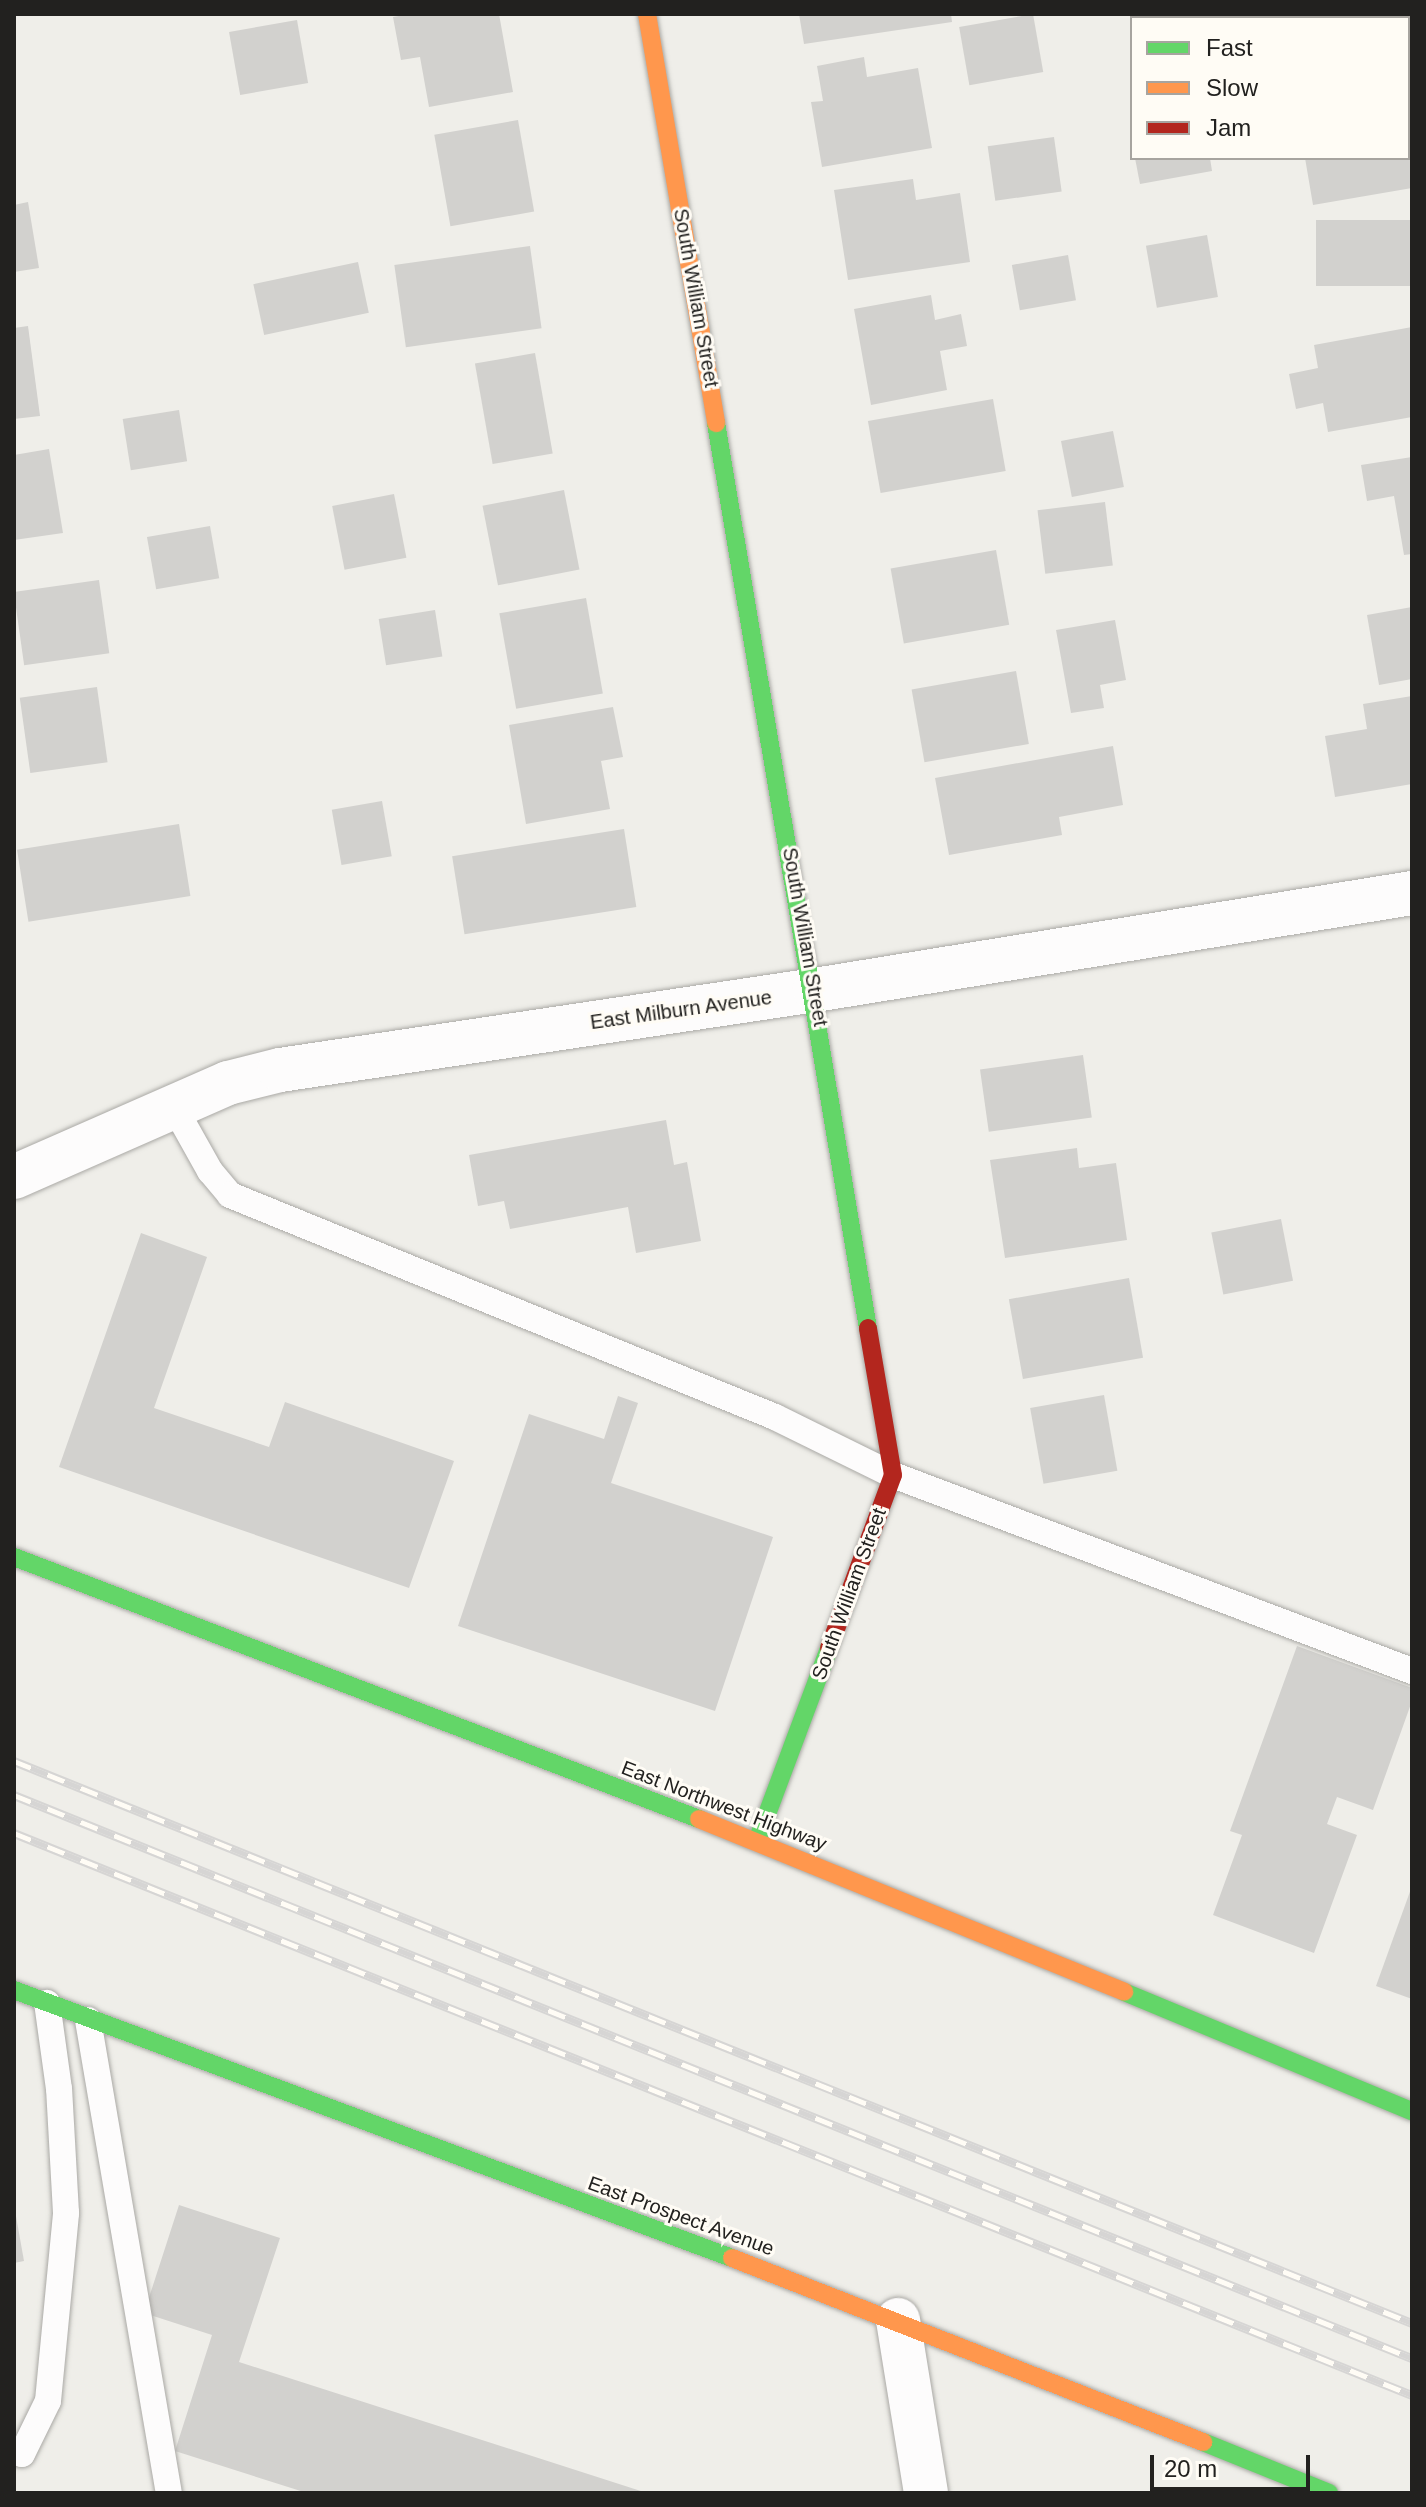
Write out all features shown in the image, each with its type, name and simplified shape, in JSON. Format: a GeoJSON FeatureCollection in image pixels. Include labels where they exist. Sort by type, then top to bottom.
{"type":"FeatureCollection","features":[{"type":"Feature","properties":{"kind":"street","name":"South William Street"},"geometry":{"type":"LineString","coordinates":[[647,14],[815,990],[893,1475],[757,1841]]}},
{"type":"Feature","properties":{"kind":"street","name":"East Milburn Avenue"},"geometry":{"type":"LineString","coordinates":[[14,1177],[173,1105],[280,1070],[815,990],[1412,893]]}},
{"type":"Feature","properties":{"kind":"street","name":"East Northwest Highway"},"geometry":{"type":"LineString","coordinates":[[14,1557],[757,1841],[1412,2111]]}},
{"type":"Feature","properties":{"kind":"street","name":"East Prospect Avenue"},"geometry":{"type":"LineString","coordinates":[[14,1990],[898,2320],[1329,2493]]}},
{"type":"Feature","properties":{"kind":"street"},"geometry":{"type":"LineString","coordinates":[[898,2320],[926,2493]]}},
{"type":"Feature","properties":{"kind":"lane"},"geometry":{"type":"LineString","coordinates":[[173,1105],[210,1171],[230,1195],[775,1417],[893,1475],[1412,1671]]}},
{"type":"Feature","properties":{"kind":"lane"},"geometry":{"type":"LineString","coordinates":[[14,2452],[22,2454],[48,2401],[66,2213],[59,2089],[47,2003]]}},
{"type":"Feature","properties":{"kind":"lane"},"geometry":{"type":"LineString","coordinates":[[88,2020],[169,2493]]}},
{"type":"Feature","properties":{"kind":"building"},"geometry":{"type":"Polygon","coordinates":[[[410,14],[499,14],[513,92],[429,107],[420,57],[401,60],[393,17],[410,14]]]}},
{"type":"Feature","properties":{"kind":"building"},"geometry":{"type":"Polygon","coordinates":[[[799,14],[951,14],[952,22],[804,44],[799,14]]]}},
{"type":"Feature","properties":{"kind":"building"},"geometry":{"type":"Polygon","coordinates":[[[1033,14],[1043,72],[969,85],[959,27],[1033,14]]]}},
{"type":"Feature","properties":{"kind":"building"},"geometry":{"type":"Polygon","coordinates":[[[1313,14],[1400,14],[1400,16],[1313,14]]]}},
{"type":"Feature","properties":{"kind":"building"},"geometry":{"type":"Polygon","coordinates":[[[297,20],[308,83],[240,95],[229,32],[297,20]]]}},
{"type":"Feature","properties":{"kind":"building"},"geometry":{"type":"Polygon","coordinates":[[[864,57],[867,77],[918,68],[932,148],[822,167],[811,102],[823,101],[817,66],[864,57]]]}},
{"type":"Feature","properties":{"kind":"building"},"geometry":{"type":"Polygon","coordinates":[[[518,120],[534,212],[450,226],[434,135],[518,120]]]}},
{"type":"Feature","properties":{"kind":"building"},"geometry":{"type":"Polygon","coordinates":[[[1054,137],[1062,191],[995,201],[988,146],[1054,137]]]}},
{"type":"Feature","properties":{"kind":"building"},"geometry":{"type":"Polygon","coordinates":[[[1410,140],[1412,188],[1313,205],[1305,160],[1410,160],[1410,140]]]}},
{"type":"Feature","properties":{"kind":"building"},"geometry":{"type":"Polygon","coordinates":[[[1135,160],[1210,160],[1212,171],[1140,184],[1135,160]]]}},
{"type":"Feature","properties":{"kind":"building"},"geometry":{"type":"Polygon","coordinates":[[[913,179],[916,200],[960,193],[970,262],[848,280],[834,190],[913,179]]]}},
{"type":"Feature","properties":{"kind":"building"},"geometry":{"type":"Polygon","coordinates":[[[28,202],[39,268],[14,272],[14,205],[28,202]]]}},
{"type":"Feature","properties":{"kind":"building"},"geometry":{"type":"Polygon","coordinates":[[[1316,220],[1412,220],[1412,286],[1316,286],[1316,220]]]}},
{"type":"Feature","properties":{"kind":"building"},"geometry":{"type":"Polygon","coordinates":[[[1207,235],[1218,297],[1157,308],[1146,246],[1207,235]]]}},
{"type":"Feature","properties":{"kind":"building"},"geometry":{"type":"Polygon","coordinates":[[[530,246],[542,328],[406,347],[394,265],[530,246]]]}},
{"type":"Feature","properties":{"kind":"building"},"geometry":{"type":"Polygon","coordinates":[[[1068,255],[1076,300],[1020,310],[1012,265],[1068,255]]]}},
{"type":"Feature","properties":{"kind":"building"},"geometry":{"type":"Polygon","coordinates":[[[358,262],[369,313],[264,335],[253,284],[358,262]]]}},
{"type":"Feature","properties":{"kind":"building"},"geometry":{"type":"Polygon","coordinates":[[[931,295],[935,320],[961,314],[967,346],[940,351],[947,390],[871,405],[854,309],[931,295]]]}},
{"type":"Feature","properties":{"kind":"building"},"geometry":{"type":"Polygon","coordinates":[[[28,326],[40,416],[14,419],[14,328],[28,326]]]}},
{"type":"Feature","properties":{"kind":"building"},"geometry":{"type":"Polygon","coordinates":[[[1412,327],[1412,417],[1328,432],[1323,403],[1296,409],[1289,374],[1318,368],[1314,345],[1412,327]]]}},
{"type":"Feature","properties":{"kind":"building"},"geometry":{"type":"Polygon","coordinates":[[[535,353],[553,453],[493,464],[475,364],[535,353]]]}},
{"type":"Feature","properties":{"kind":"building"},"geometry":{"type":"Polygon","coordinates":[[[993,399],[1006,471],[881,493],[868,421],[993,399]]]}},
{"type":"Feature","properties":{"kind":"building"},"geometry":{"type":"Polygon","coordinates":[[[179,410],[187,461],[131,470],[123,419],[179,410]]]}},
{"type":"Feature","properties":{"kind":"building"},"geometry":{"type":"Polygon","coordinates":[[[1113,431],[1124,487],[1072,497],[1061,441],[1113,431]]]}},
{"type":"Feature","properties":{"kind":"building"},"geometry":{"type":"Polygon","coordinates":[[[49,449],[63,533],[14,540],[14,455],[49,449]]]}},
{"type":"Feature","properties":{"kind":"building"},"geometry":{"type":"Polygon","coordinates":[[[1412,457],[1412,554],[1404,555],[1394,496],[1367,501],[1361,465],[1412,457]]]}},
{"type":"Feature","properties":{"kind":"building"},"geometry":{"type":"Polygon","coordinates":[[[564,490],[579,570],[498,585],[483,506],[564,490]]]}},
{"type":"Feature","properties":{"kind":"building"},"geometry":{"type":"Polygon","coordinates":[[[394,494],[406,558],[345,570],[332,506],[394,494]]]}},
{"type":"Feature","properties":{"kind":"building"},"geometry":{"type":"Polygon","coordinates":[[[1105,502],[1113,566],[1045,574],[1038,510],[1105,502]]]}},
{"type":"Feature","properties":{"kind":"building"},"geometry":{"type":"Polygon","coordinates":[[[210,526],[219,578],[156,589],[147,537],[210,526]]]}},
{"type":"Feature","properties":{"kind":"building"},"geometry":{"type":"Polygon","coordinates":[[[996,550],[1009,625],[904,643],[891,569],[996,550]]]}},
{"type":"Feature","properties":{"kind":"building"},"geometry":{"type":"Polygon","coordinates":[[[99,580],[109,653],[24,665],[14,592],[99,580]]]}},
{"type":"Feature","properties":{"kind":"building"},"geometry":{"type":"Polygon","coordinates":[[[586,598],[603,694],[516,709],[499,613],[586,598]]]}},
{"type":"Feature","properties":{"kind":"building"},"geometry":{"type":"Polygon","coordinates":[[[1412,607],[1412,679],[1379,685],[1367,615],[1412,607]]]}},
{"type":"Feature","properties":{"kind":"building"},"geometry":{"type":"Polygon","coordinates":[[[435,610],[442,656],[386,665],[379,619],[435,610]]]}},
{"type":"Feature","properties":{"kind":"building"},"geometry":{"type":"Polygon","coordinates":[[[1115,620],[1126,680],[1100,685],[1104,708],[1071,713],[1056,630],[1115,620]]]}},
{"type":"Feature","properties":{"kind":"building"},"geometry":{"type":"Polygon","coordinates":[[[1016,671],[1029,744],[924,762],[912,689],[1016,671]]]}},
{"type":"Feature","properties":{"kind":"building"},"geometry":{"type":"Polygon","coordinates":[[[97,687],[108,762],[30,773],[20,698],[97,687]]]}},
{"type":"Feature","properties":{"kind":"building"},"geometry":{"type":"Polygon","coordinates":[[[1412,696],[1412,784],[1335,797],[1325,736],[1367,729],[1363,704],[1412,696]]]}},
{"type":"Feature","properties":{"kind":"building"},"geometry":{"type":"Polygon","coordinates":[[[613,707],[623,757],[601,761],[610,809],[526,824],[509,725],[613,707]]]}},
{"type":"Feature","properties":{"kind":"building"},"geometry":{"type":"Polygon","coordinates":[[[1113,746],[1123,805],[1059,817],[1062,835],[949,855],[935,778],[1113,746]]]}},
{"type":"Feature","properties":{"kind":"building"},"geometry":{"type":"Polygon","coordinates":[[[382,801],[392,856],[341,865],[332,810],[382,801]]]}},
{"type":"Feature","properties":{"kind":"building"},"geometry":{"type":"Polygon","coordinates":[[[179,824],[190,896],[28,922],[17,850],[179,824]]]}},
{"type":"Feature","properties":{"kind":"building"},"geometry":{"type":"Polygon","coordinates":[[[624,829],[636,907],[465,934],[452,856],[624,829]]]}},
{"type":"Feature","properties":{"kind":"building"},"geometry":{"type":"Polygon","coordinates":[[[1083,1055],[1092,1117],[989,1132],[980,1069],[1083,1055]]]}},
{"type":"Feature","properties":{"kind":"building"},"geometry":{"type":"Polygon","coordinates":[[[666,1120],[674,1165],[687,1162],[701,1241],[636,1253],[628,1207],[510,1229],[504,1201],[478,1206],[469,1155],[666,1120]]]}},
{"type":"Feature","properties":{"kind":"building"},"geometry":{"type":"Polygon","coordinates":[[[1077,1148],[1079,1168],[1116,1163],[1127,1240],[1005,1258],[990,1160],[1077,1148]]]}},
{"type":"Feature","properties":{"kind":"building"},"geometry":{"type":"Polygon","coordinates":[[[1281,1219],[1293,1281],[1223,1294],[1211,1233],[1281,1219]]]}},
{"type":"Feature","properties":{"kind":"building"},"geometry":{"type":"Polygon","coordinates":[[[141,1233],[207,1257],[154,1408],[269,1447],[285,1402],[454,1461],[409,1588],[59,1467],[141,1233]]]}},
{"type":"Feature","properties":{"kind":"building"},"geometry":{"type":"Polygon","coordinates":[[[1129,1278],[1143,1358],[1023,1379],[1009,1299],[1129,1278]]]}},
{"type":"Feature","properties":{"kind":"building"},"geometry":{"type":"Polygon","coordinates":[[[1104,1395],[1117,1471],[1044,1484],[1030,1408],[1104,1395]]]}},
{"type":"Feature","properties":{"kind":"building"},"geometry":{"type":"Polygon","coordinates":[[[618,1396],[638,1403],[611,1483],[773,1537],[715,1711],[458,1626],[529,1414],[604,1439],[618,1396]]]}},
{"type":"Feature","properties":{"kind":"building"},"geometry":{"type":"Polygon","coordinates":[[[1297,1646],[1412,1688],[1412,1701],[1373,1810],[1337,1797],[1327,1824],[1357,1835],[1314,1953],[1213,1915],[1242,1835],[1230,1831],[1297,1646]]]}},
{"type":"Feature","properties":{"kind":"building"},"geometry":{"type":"Polygon","coordinates":[[[1412,1886],[1412,1999],[1376,1986],[1412,1886]]]}},
{"type":"Feature","properties":{"kind":"building"},"geometry":{"type":"Polygon","coordinates":[[[14,2205],[24,2261],[14,2263],[14,2205]]]}},
{"type":"Feature","properties":{"kind":"building"},"geometry":{"type":"Polygon","coordinates":[[[179,2205],[280,2238],[239,2362],[647,2493],[307,2493],[175,2451],[212,2335],[144,2313],[179,2205]]]}},
{"type":"Feature","properties":{"kind":"railway"},"geometry":{"type":"LineString","coordinates":[[14,1761],[1412,2323]]}},
{"type":"Feature","properties":{"kind":"railway"},"geometry":{"type":"LineString","coordinates":[[14,1795],[1412,2358]]}},
{"type":"Feature","properties":{"kind":"railway"},"geometry":{"type":"LineString","coordinates":[[14,1833],[1412,2395]]}},
{"type":"Feature","properties":{"kind":"traffic: fast"},"geometry":{"type":"LineString","coordinates":[[716,423],[868,1328]]}},
{"type":"Feature","properties":{"kind":"traffic: fast"},"geometry":{"type":"LineString","coordinates":[[14,1557],[699,1819]]}},
{"type":"Feature","properties":{"kind":"traffic: fast"},"geometry":{"type":"LineString","coordinates":[[757,1841],[829,1648]]}},
{"type":"Feature","properties":{"kind":"traffic: fast"},"geometry":{"type":"LineString","coordinates":[[14,1990],[732,2258]]}},
{"type":"Feature","properties":{"kind":"traffic: fast"},"geometry":{"type":"LineString","coordinates":[[1124,1992],[1412,2111]]}},
{"type":"Feature","properties":{"kind":"traffic: fast"},"geometry":{"type":"LineString","coordinates":[[1203,2442],[1329,2493]]}},
{"type":"Feature","properties":{"kind":"traffic: slow"},"geometry":{"type":"LineString","coordinates":[[647,14],[716,423]]}},
{"type":"Feature","properties":{"kind":"traffic: slow"},"geometry":{"type":"LineString","coordinates":[[699,1819],[1124,1992]]}},
{"type":"Feature","properties":{"kind":"traffic: slow"},"geometry":{"type":"LineString","coordinates":[[732,2258],[1203,2442]]}},
{"type":"Feature","properties":{"kind":"traffic: jam"},"geometry":{"type":"LineString","coordinates":[[829,1648],[893,1475],[868,1328]]}}]}
